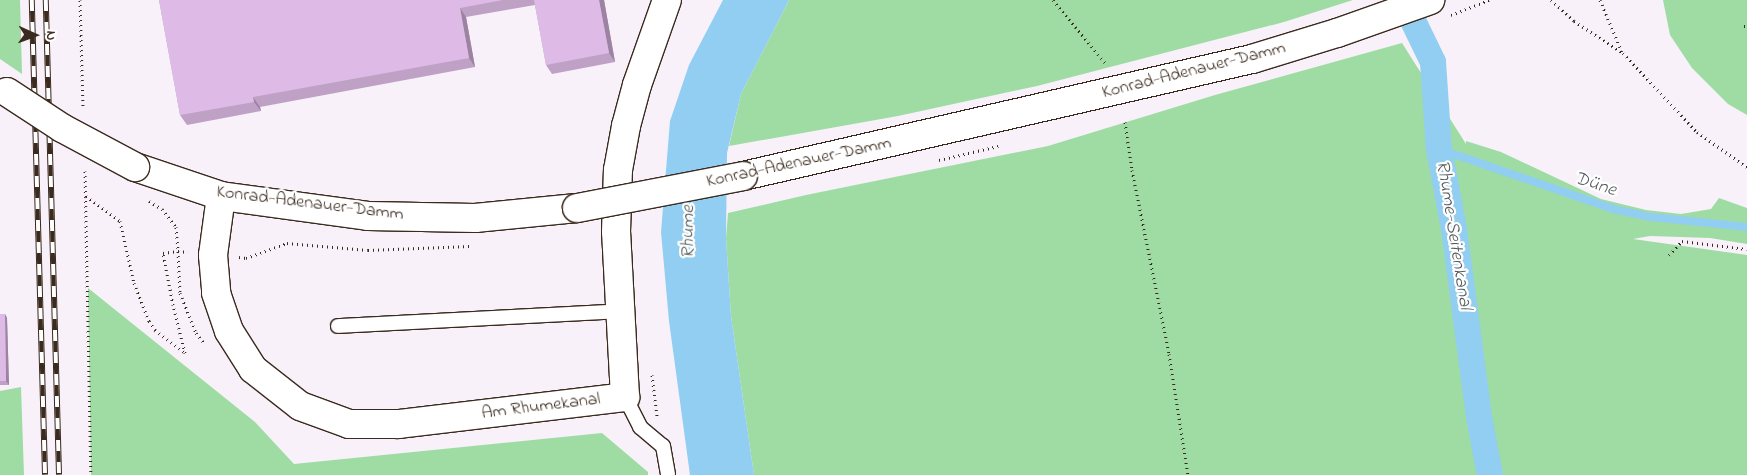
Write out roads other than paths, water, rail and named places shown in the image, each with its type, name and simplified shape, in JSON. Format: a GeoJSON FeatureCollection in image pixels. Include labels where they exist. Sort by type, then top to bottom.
{"type":"FeatureCollection","features":[{"type":"Feature","properties":{"kind":"main road","name":"Am Rhumekanal"},"geometry":{"type":"LineString","coordinates":[[221,196],[213,255],[216,293],[229,331],[253,369],[300,406],[348,424],[399,424],[625,397],[616,232],[618,170],[626,126],[637,85],[667,0]]}},
{"type":"Feature","properties":{"kind":"main road","name":"Konrad-Adenauer-Damm"},"geometry":{"type":"LineString","coordinates":[[3,90],[62,128],[135,167],[221,196],[368,216],[474,218],[577,208],[743,176],[1252,59],[1338,33],[1430,0]]}},
{"type":"Feature","properties":{"kind":"lane"},"geometry":{"type":"LineString","coordinates":[[338,326],[620,311]]}},
{"type":"Feature","properties":{"kind":"lane"},"geometry":{"type":"LineString","coordinates":[[625,397],[640,427],[664,446],[668,475]]}},
{"type":"Feature","properties":{"kind":"water","name":"Rhume"},"geometry":{"type":"Polygon","coordinates":[[[723,0],[789,0],[741,94],[727,153],[726,238],[731,316],[754,475],[690,475],[669,321],[661,232],[670,121],[689,65],[723,0]]]}},
{"type":"Feature","properties":{"kind":"waterway","name":"Rhume-Seitenkanal"},"geometry":{"type":"LineString","coordinates":[[1403,0],[1433,62],[1439,149],[1454,229],[1479,417],[1490,475]]}},
{"type":"Feature","properties":{"kind":"waterway","name":"Düne"},"geometry":{"type":"LineString","coordinates":[[1439,149],[1613,209],[1651,217],[1747,227]]}},
{"type":"Feature","properties":{"kind":"railway"},"geometry":{"type":"LineString","coordinates":[[32,0],[45,475]]}},
{"type":"Feature","properties":{"kind":"railway"},"geometry":{"type":"LineString","coordinates":[[46,0],[59,475]]}}]}
